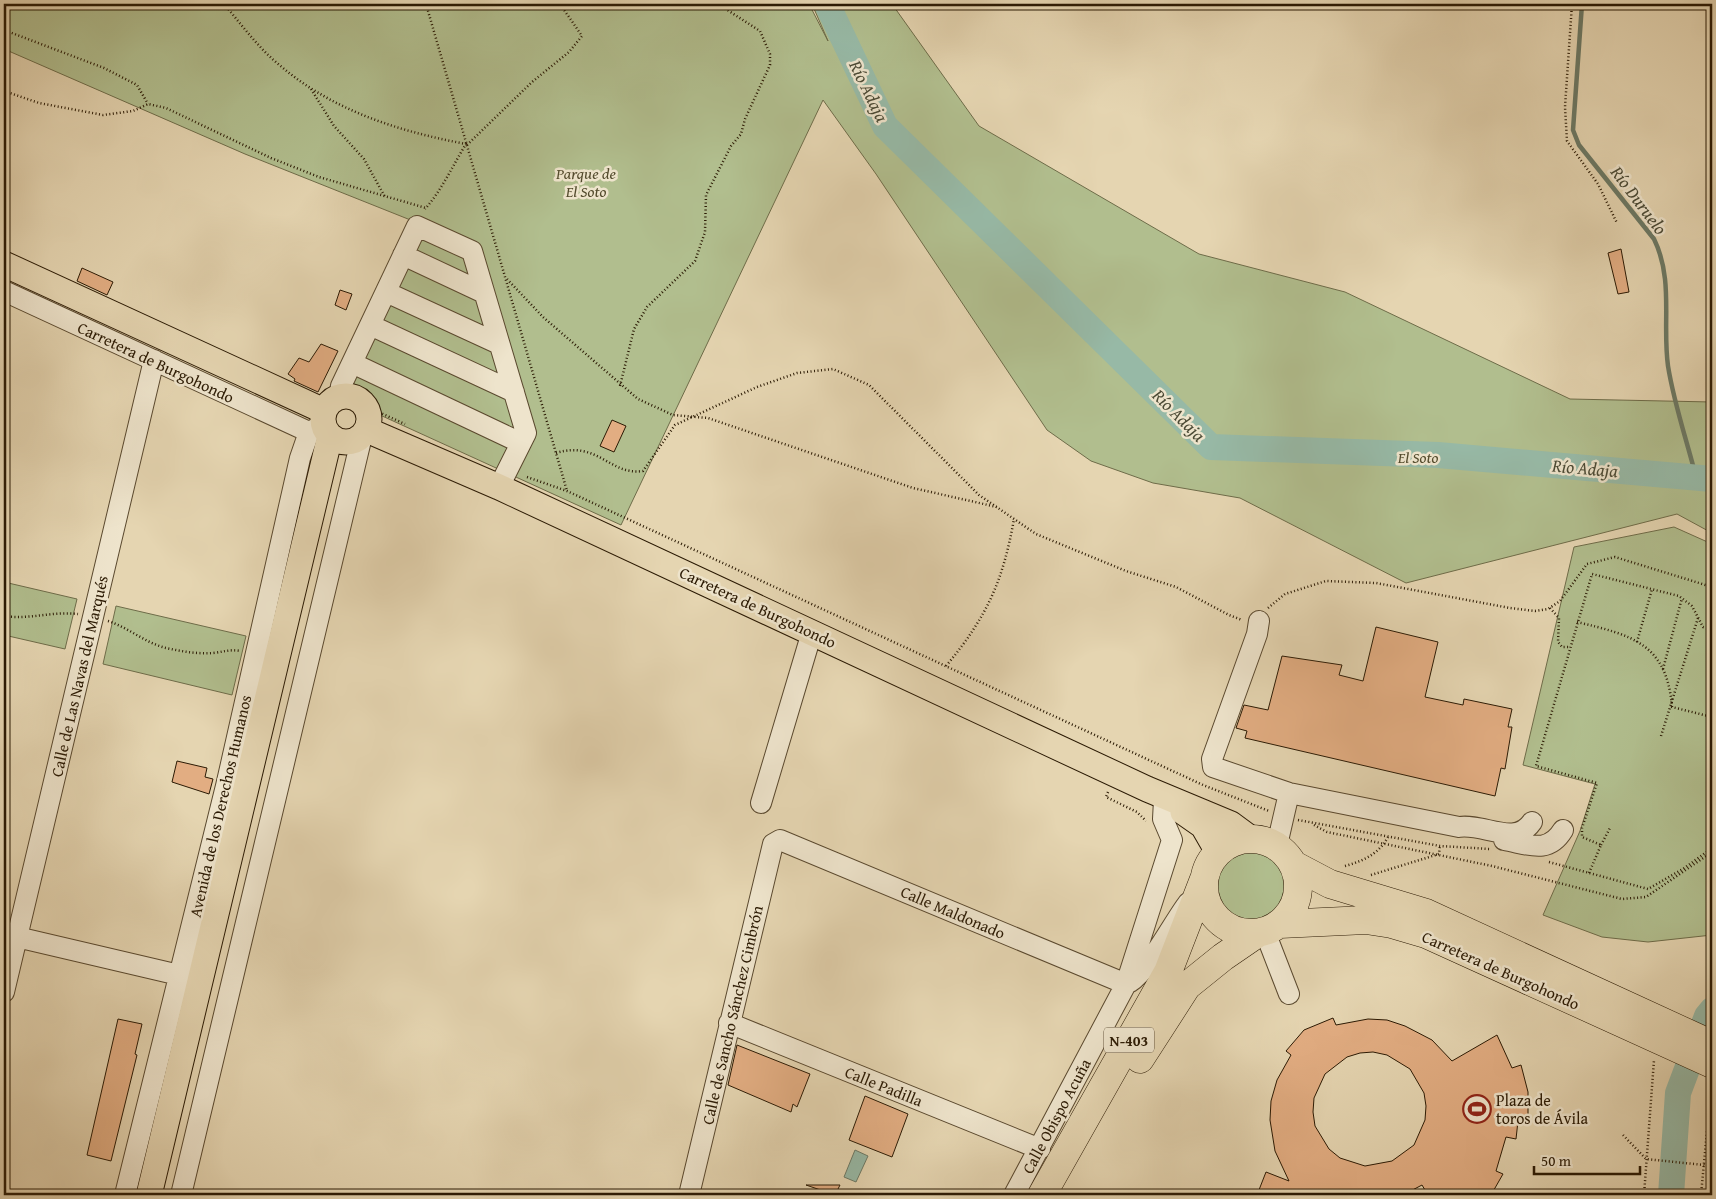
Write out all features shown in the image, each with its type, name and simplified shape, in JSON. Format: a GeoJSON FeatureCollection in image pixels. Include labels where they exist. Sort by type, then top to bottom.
{"type":"FeatureCollection","features":[{"type":"Feature","properties":{"kind":"highway"},"geometry":{"type":"LineString","coordinates":[[1218,852],[1227,845],[1250,838],[1264,840],[1286,855]]}},
{"type":"Feature","properties":{"kind":"highway","name":"N-403"},"geometry":{"type":"LineString","coordinates":[[1042,1195],[1168,972],[1209,865],[1218,852]]}},
{"type":"Feature","properties":{"kind":"highway","name":"N-403"},"geometry":{"type":"LineString","coordinates":[[1062,1195],[1154,1034],[1187,986],[1222,957],[1267,930],[1291,912],[1298,897],[1299,881],[1286,855]]}},
{"type":"Feature","properties":{"kind":"highway","name":"Carretera de Burgohondo"},"geometry":{"type":"LineString","coordinates":[[1286,855],[1330,884],[1426,913],[1662,1040],[1712,1076]]}},
{"type":"Feature","properties":{"kind":"highway"},"geometry":{"type":"LineString","coordinates":[[1203,883],[1207,903],[1215,917],[1227,927],[1242,933],[1267,930]]}},
{"type":"Feature","properties":{"kind":"highway","name":"Carretera de Burgohondo"},"geometry":{"type":"LineString","coordinates":[[1267,930],[1366,920],[1392,924],[1426,934],[1662,1040],[1712,1044]]}},
{"type":"Feature","properties":{"kind":"main road","name":"Carretera de Burgohondo"},"geometry":{"type":"LineString","coordinates":[[4,264],[229,367],[338,422],[504,479],[812,632],[1114,774],[1156,795],[1193,817],[1202,826],[1218,852]]}},
{"type":"Feature","properties":{"kind":"main road","name":"Avenida de los Derechos Humanos"},"geometry":{"type":"LineString","coordinates":[[149,1195],[338,422]]}},
{"type":"Feature","properties":{"kind":"main road"},"geometry":{"type":"LineString","coordinates":[[166,1195],[338,422]]}},
{"type":"Feature","properties":{"kind":"main road","name":"Carretera de Burgohondo"},"geometry":{"type":"LineString","coordinates":[[1156,795],[1231,824],[1250,838]]}},
{"type":"Feature","properties":{"kind":"street"},"geometry":{"type":"LineString","coordinates":[[181,1195],[338,422],[352,362],[422,217],[472,252],[526,433],[504,479]]}},
{"type":"Feature","properties":{"kind":"street"},"geometry":{"type":"LineString","coordinates":[[404,255],[484,293]]}},
{"type":"Feature","properties":{"kind":"street","name":"Carretera de Burgohondo"},"geometry":{"type":"LineString","coordinates":[[4,291],[154,360],[338,422]]}},
{"type":"Feature","properties":{"kind":"street"},"geometry":{"type":"LineString","coordinates":[[386,292],[499,344]]}},
{"type":"Feature","properties":{"kind":"street"},"geometry":{"type":"LineString","coordinates":[[370,325],[514,392]]}},
{"type":"Feature","properties":{"kind":"street","name":"Calle de Las Navas del Marqués"},"geometry":{"type":"LineString","coordinates":[[4,992],[10,935],[93,617],[154,360]]}},
{"type":"Feature","properties":{"kind":"street"},"geometry":{"type":"LineString","coordinates":[[352,362],[521,443]]}},
{"type":"Feature","properties":{"kind":"street","name":"Avenida de los Derechos Humanos"},"geometry":{"type":"LineString","coordinates":[[125,1195],[255,656],[300,458],[338,422]]}},
{"type":"Feature","properties":{"kind":"street"},"geometry":{"type":"LineString","coordinates":[[1259,621],[1212,759],[1213,767],[1289,793],[1459,827],[1468,826],[1516,834],[1524,832],[1532,822]]}},
{"type":"Feature","properties":{"kind":"street"},"geometry":{"type":"LineString","coordinates":[[762,803],[812,632]]}},
{"type":"Feature","properties":{"kind":"street"},"geometry":{"type":"LineString","coordinates":[[1286,855],[1284,815],[1289,793]]}},
{"type":"Feature","properties":{"kind":"street","name":"Calle Obispo Acuña"},"geometry":{"type":"LineString","coordinates":[[1014,1195],[1126,984],[1172,840],[1156,795]]}},
{"type":"Feature","properties":{"kind":"street"},"geometry":{"type":"LineString","coordinates":[[1459,827],[1467,832],[1538,846],[1553,843],[1563,830]]}},
{"type":"Feature","properties":{"kind":"street","name":"Calle Maldonado"},"geometry":{"type":"LineString","coordinates":[[780,840],[1126,984]]}},
{"type":"Feature","properties":{"kind":"street","name":"Calle de Sancho Sánchez Cimbrón"},"geometry":{"type":"LineString","coordinates":[[689,1195],[728,1023],[773,844],[780,840]]}},
{"type":"Feature","properties":{"kind":"street","name":"Calle Obispo Acuña"},"geometry":{"type":"LineString","coordinates":[[1126,984],[1140,976],[1173,922],[1203,883]]}},
{"type":"Feature","properties":{"kind":"street"},"geometry":{"type":"LineString","coordinates":[[1267,930],[1289,994]]}},
{"type":"Feature","properties":{"kind":"street"},"geometry":{"type":"LineString","coordinates":[[10,935],[179,975]]}},
{"type":"Feature","properties":{"kind":"street","name":"Calle Padilla"},"geometry":{"type":"LineString","coordinates":[[728,1023],[1040,1149]]}},
{"type":"Feature","properties":{"kind":"path"},"geometry":{"type":"LineString","coordinates":[[10,4],[4,30],[112,72],[137,85],[148,104]]}},
{"type":"Feature","properties":{"kind":"path"},"geometry":{"type":"LineString","coordinates":[[224,4],[277,64],[335,104],[386,126],[467,145]]}},
{"type":"Feature","properties":{"kind":"path"},"geometry":{"type":"LineString","coordinates":[[426,4],[567,491]]}},
{"type":"Feature","properties":{"kind":"path"},"geometry":{"type":"LineString","coordinates":[[4,91],[39,103],[103,115],[133,111],[148,104],[166,108],[271,158],[318,177],[385,197],[422,217],[436,198],[445,177],[467,145],[532,82],[569,52],[582,36],[560,4]]}},
{"type":"Feature","properties":{"kind":"path"},"geometry":{"type":"LineString","coordinates":[[620,386],[634,330],[646,307],[695,261],[705,232],[706,195],[731,146],[741,134],[745,119],[770,65],[770,54],[760,31],[718,4]]}},
{"type":"Feature","properties":{"kind":"path"},"geometry":{"type":"LineString","coordinates":[[1572,4],[1565,107],[1566,141],[1598,184],[1617,222]]}},
{"type":"Feature","properties":{"kind":"path"},"geometry":{"type":"LineString","coordinates":[[309,86],[334,126],[364,159],[385,197]]}},
{"type":"Feature","properties":{"kind":"path"},"geometry":{"type":"LineString","coordinates":[[507,279],[543,317],[620,386],[638,400],[655,408],[673,415],[708,418],[914,488],[998,508]]}},
{"type":"Feature","properties":{"kind":"path"},"geometry":{"type":"LineString","coordinates":[[556,453],[571,448],[581,450],[596,454],[624,470],[643,471],[675,425],[757,387],[797,373],[833,369],[869,385],[979,495],[1036,534],[1126,571],[1176,587],[1229,615],[1249,622],[1259,621],[1271,604],[1285,594],[1326,581],[1376,584],[1535,611],[1550,608],[1560,602],[1587,564],[1615,557],[1712,587]]}},
{"type":"Feature","properties":{"kind":"path"},"geometry":{"type":"LineString","coordinates":[[338,422],[368,399],[374,410],[409,425]]}},
{"type":"Feature","properties":{"kind":"path"},"geometry":{"type":"LineString","coordinates":[[504,479],[567,491],[1204,785],[1328,832],[1439,854],[1622,899],[1646,898],[1712,852]]}},
{"type":"Feature","properties":{"kind":"path"},"geometry":{"type":"LineString","coordinates":[[946,666],[981,619],[1001,577],[1014,519]]}},
{"type":"Feature","properties":{"kind":"path"},"geometry":{"type":"LineString","coordinates":[[1601,845],[1582,837],[1582,828],[1597,782],[1536,766],[1569,647],[1592,574],[1682,598],[1692,606],[1703,627],[1712,630]]}},
{"type":"Feature","properties":{"kind":"path"},"geometry":{"type":"LineString","coordinates":[[1637,642],[1652,589]]}},
{"type":"Feature","properties":{"kind":"path"},"geometry":{"type":"LineString","coordinates":[[1662,669],[1682,598]]}},
{"type":"Feature","properties":{"kind":"path"},"geometry":{"type":"LineString","coordinates":[[1550,608],[1559,618],[1558,642],[1562,647],[1569,647]]}},
{"type":"Feature","properties":{"kind":"path"},"geometry":{"type":"LineString","coordinates":[[4,616],[32,618],[57,613],[93,617],[115,623],[146,642],[168,649],[191,653],[214,653],[231,649],[255,656]]}},
{"type":"Feature","properties":{"kind":"path"},"geometry":{"type":"LineString","coordinates":[[1661,736],[1672,708],[1698,616]]}},
{"type":"Feature","properties":{"kind":"path"},"geometry":{"type":"LineString","coordinates":[[1577,622],[1609,630],[1637,642],[1658,658],[1671,692],[1672,708]]}},
{"type":"Feature","properties":{"kind":"path"},"geometry":{"type":"LineString","coordinates":[[1672,708],[1712,716]]}},
{"type":"Feature","properties":{"kind":"path"},"geometry":{"type":"LineString","coordinates":[[1126,749],[1106,797],[1137,812],[1150,824]]}},
{"type":"Feature","properties":{"kind":"path"},"geometry":{"type":"LineString","coordinates":[[1310,824],[1440,846],[1497,849]]}},
{"type":"Feature","properties":{"kind":"path"},"geometry":{"type":"LineString","coordinates":[[1589,873],[1610,828]]}},
{"type":"Feature","properties":{"kind":"path"},"geometry":{"type":"LineString","coordinates":[[1341,868],[1358,863],[1375,853],[1388,837]]}},
{"type":"Feature","properties":{"kind":"path"},"geometry":{"type":"LineString","coordinates":[[1439,854],[1440,846]]}},
{"type":"Feature","properties":{"kind":"path"},"geometry":{"type":"LineString","coordinates":[[1543,860],[1648,889],[1683,869],[1712,848]]}},
{"type":"Feature","properties":{"kind":"path"},"geometry":{"type":"LineString","coordinates":[[1370,875],[1439,854]]}},
{"type":"Feature","properties":{"kind":"path"},"geometry":{"type":"LineString","coordinates":[[1644,1195],[1646,1159],[1662,1040]]}},
{"type":"Feature","properties":{"kind":"path"},"geometry":{"type":"LineString","coordinates":[[1701,1195],[1712,1076]]}},
{"type":"Feature","properties":{"kind":"path"},"geometry":{"type":"LineString","coordinates":[[1622,1135],[1646,1159],[1704,1165],[1712,1168]]}},
{"type":"Feature","properties":{"kind":"green space"},"geometry":{"type":"Polygon","coordinates":[[[4,4],[809,4],[828,41],[812,4],[892,4],[979,126],[1199,254],[1345,292],[1570,399],[1712,402],[1712,533],[1677,514],[1406,583],[1240,498],[1153,483],[1091,461],[1047,430],[876,174],[823,100],[621,525],[380,415],[367,398],[345,385],[336,392],[330,392],[413,221],[245,154],[4,49],[4,4]]]}},
{"type":"Feature","properties":{"kind":"green space"},"geometry":{"type":"Polygon","coordinates":[[[1674,527],[1712,544],[1712,935],[1648,942],[1602,937],[1543,915],[1580,831],[1595,784],[1523,765],[1574,547],[1674,527]]]}},
{"type":"Feature","properties":{"kind":"green space"},"geometry":{"type":"Polygon","coordinates":[[[4,582],[77,599],[65,649],[4,635],[4,582]]]}},
{"type":"Feature","properties":{"kind":"green space"},"geometry":{"type":"Polygon","coordinates":[[[116,606],[246,636],[232,695],[103,664],[116,606]]]}},
{"type":"Feature","properties":{"kind":"green space"},"geometry":{"type":"Polygon","coordinates":[[[1251,850],[1271,856],[1281,866],[1287,886],[1281,906],[1271,916],[1251,922],[1231,916],[1221,906],[1215,886],[1221,866],[1231,856],[1251,850]]]}},
{"type":"Feature","properties":{"kind":"shaded area"},"geometry":{"type":"Polygon","coordinates":[[[855,1150],[868,1156],[856,1182],[844,1177],[855,1150]]]}},
{"type":"Feature","properties":{"kind":"building"},"geometry":{"type":"Polygon","coordinates":[[[1621,249],[1629,292],[1618,294],[1608,253],[1621,249]]]}},
{"type":"Feature","properties":{"kind":"building"},"geometry":{"type":"Polygon","coordinates":[[[82,268],[113,282],[107,295],[77,281],[82,268]]]}},
{"type":"Feature","properties":{"kind":"building"},"geometry":{"type":"Polygon","coordinates":[[[340,290],[352,294],[346,310],[335,305],[340,290]]]}},
{"type":"Feature","properties":{"kind":"building"},"geometry":{"type":"Polygon","coordinates":[[[321,344],[338,351],[318,392],[294,381],[295,379],[288,374],[299,358],[309,362],[321,344]]]}},
{"type":"Feature","properties":{"kind":"building"},"geometry":{"type":"Polygon","coordinates":[[[612,420],[626,426],[614,452],[600,446],[612,420]]]}},
{"type":"Feature","properties":{"kind":"building"},"geometry":{"type":"Polygon","coordinates":[[[1376,627],[1438,642],[1425,697],[1463,705],[1464,699],[1512,709],[1508,727],[1512,727],[1505,769],[1501,768],[1495,796],[1245,738],[1247,731],[1236,728],[1244,705],[1268,710],[1282,656],[1342,665],[1339,675],[1363,681],[1376,627]]]}},
{"type":"Feature","properties":{"kind":"building"},"geometry":{"type":"Polygon","coordinates":[[[177,761],[207,768],[205,777],[213,779],[209,794],[172,782],[177,761]]]}},
{"type":"Feature","properties":{"kind":"building","name":"Plaza de toros de Ávila"},"geometry":{"type":"Polygon","coordinates":[[[1333,1018],[1336,1025],[1368,1019],[1387,1020],[1405,1026],[1432,1040],[1452,1061],[1497,1035],[1512,1068],[1521,1065],[1528,1092],[1528,1120],[1518,1121],[1516,1139],[1506,1137],[1496,1171],[1503,1174],[1491,1195],[1428,1195],[1422,1185],[1403,1195],[1257,1195],[1266,1172],[1289,1181],[1275,1151],[1270,1120],[1271,1101],[1277,1080],[1291,1055],[1286,1051],[1304,1030],[1333,1018]],[[1373,1052],[1347,1057],[1325,1074],[1314,1098],[1315,1126],[1329,1149],[1340,1158],[1365,1166],[1392,1161],[1414,1145],[1425,1120],[1426,1106],[1424,1093],[1410,1069],[1387,1055],[1373,1052]]]}},
{"type":"Feature","properties":{"kind":"building"},"geometry":{"type":"Polygon","coordinates":[[[118,1019],[142,1024],[135,1054],[137,1055],[111,1161],[87,1155],[118,1019]]]}},
{"type":"Feature","properties":{"kind":"building"},"geometry":{"type":"Polygon","coordinates":[[[737,1045],[810,1074],[797,1107],[793,1104],[791,1112],[728,1085],[737,1045]]]}},
{"type":"Feature","properties":{"kind":"building"},"geometry":{"type":"Polygon","coordinates":[[[865,1096],[908,1114],[892,1157],[849,1140],[865,1096]]]}},
{"type":"Feature","properties":{"kind":"building"},"geometry":{"type":"Polygon","coordinates":[[[806,1185],[840,1185],[835,1195],[806,1185]]]}},
{"type":"Feature","properties":{"kind":"waterway","name":"Río Adaja"},"geometry":{"type":"LineString","coordinates":[[827,4],[885,126],[1211,447],[1438,455],[1712,479]]}},
{"type":"Feature","properties":{"kind":"waterway","name":"Río Duruelo"},"geometry":{"type":"LineString","coordinates":[[1582,4],[1573,130],[1579,145],[1654,239],[1660,254],[1666,286],[1666,350],[1668,366],[1677,408],[1696,477]]}},
{"type":"Feature","properties":{"kind":"waterway"},"geometry":{"type":"LineString","coordinates":[[1671,1195],[1678,1093],[1707,1016],[1712,1010]]}},
{"type":"Feature","properties":{"kind":"place","name":"Plaza de toros de Ávila"},"geometry":{"type":"Point","coordinates":[1477,1109]}},
{"type":"Feature","properties":{"kind":"park label","name":"Parque de El Soto"},"geometry":{"type":"Point","coordinates":[586,182]}},
{"type":"Feature","properties":{"kind":"park label","name":"El Soto"},"geometry":{"type":"Point","coordinates":[1418,457]}}]}
